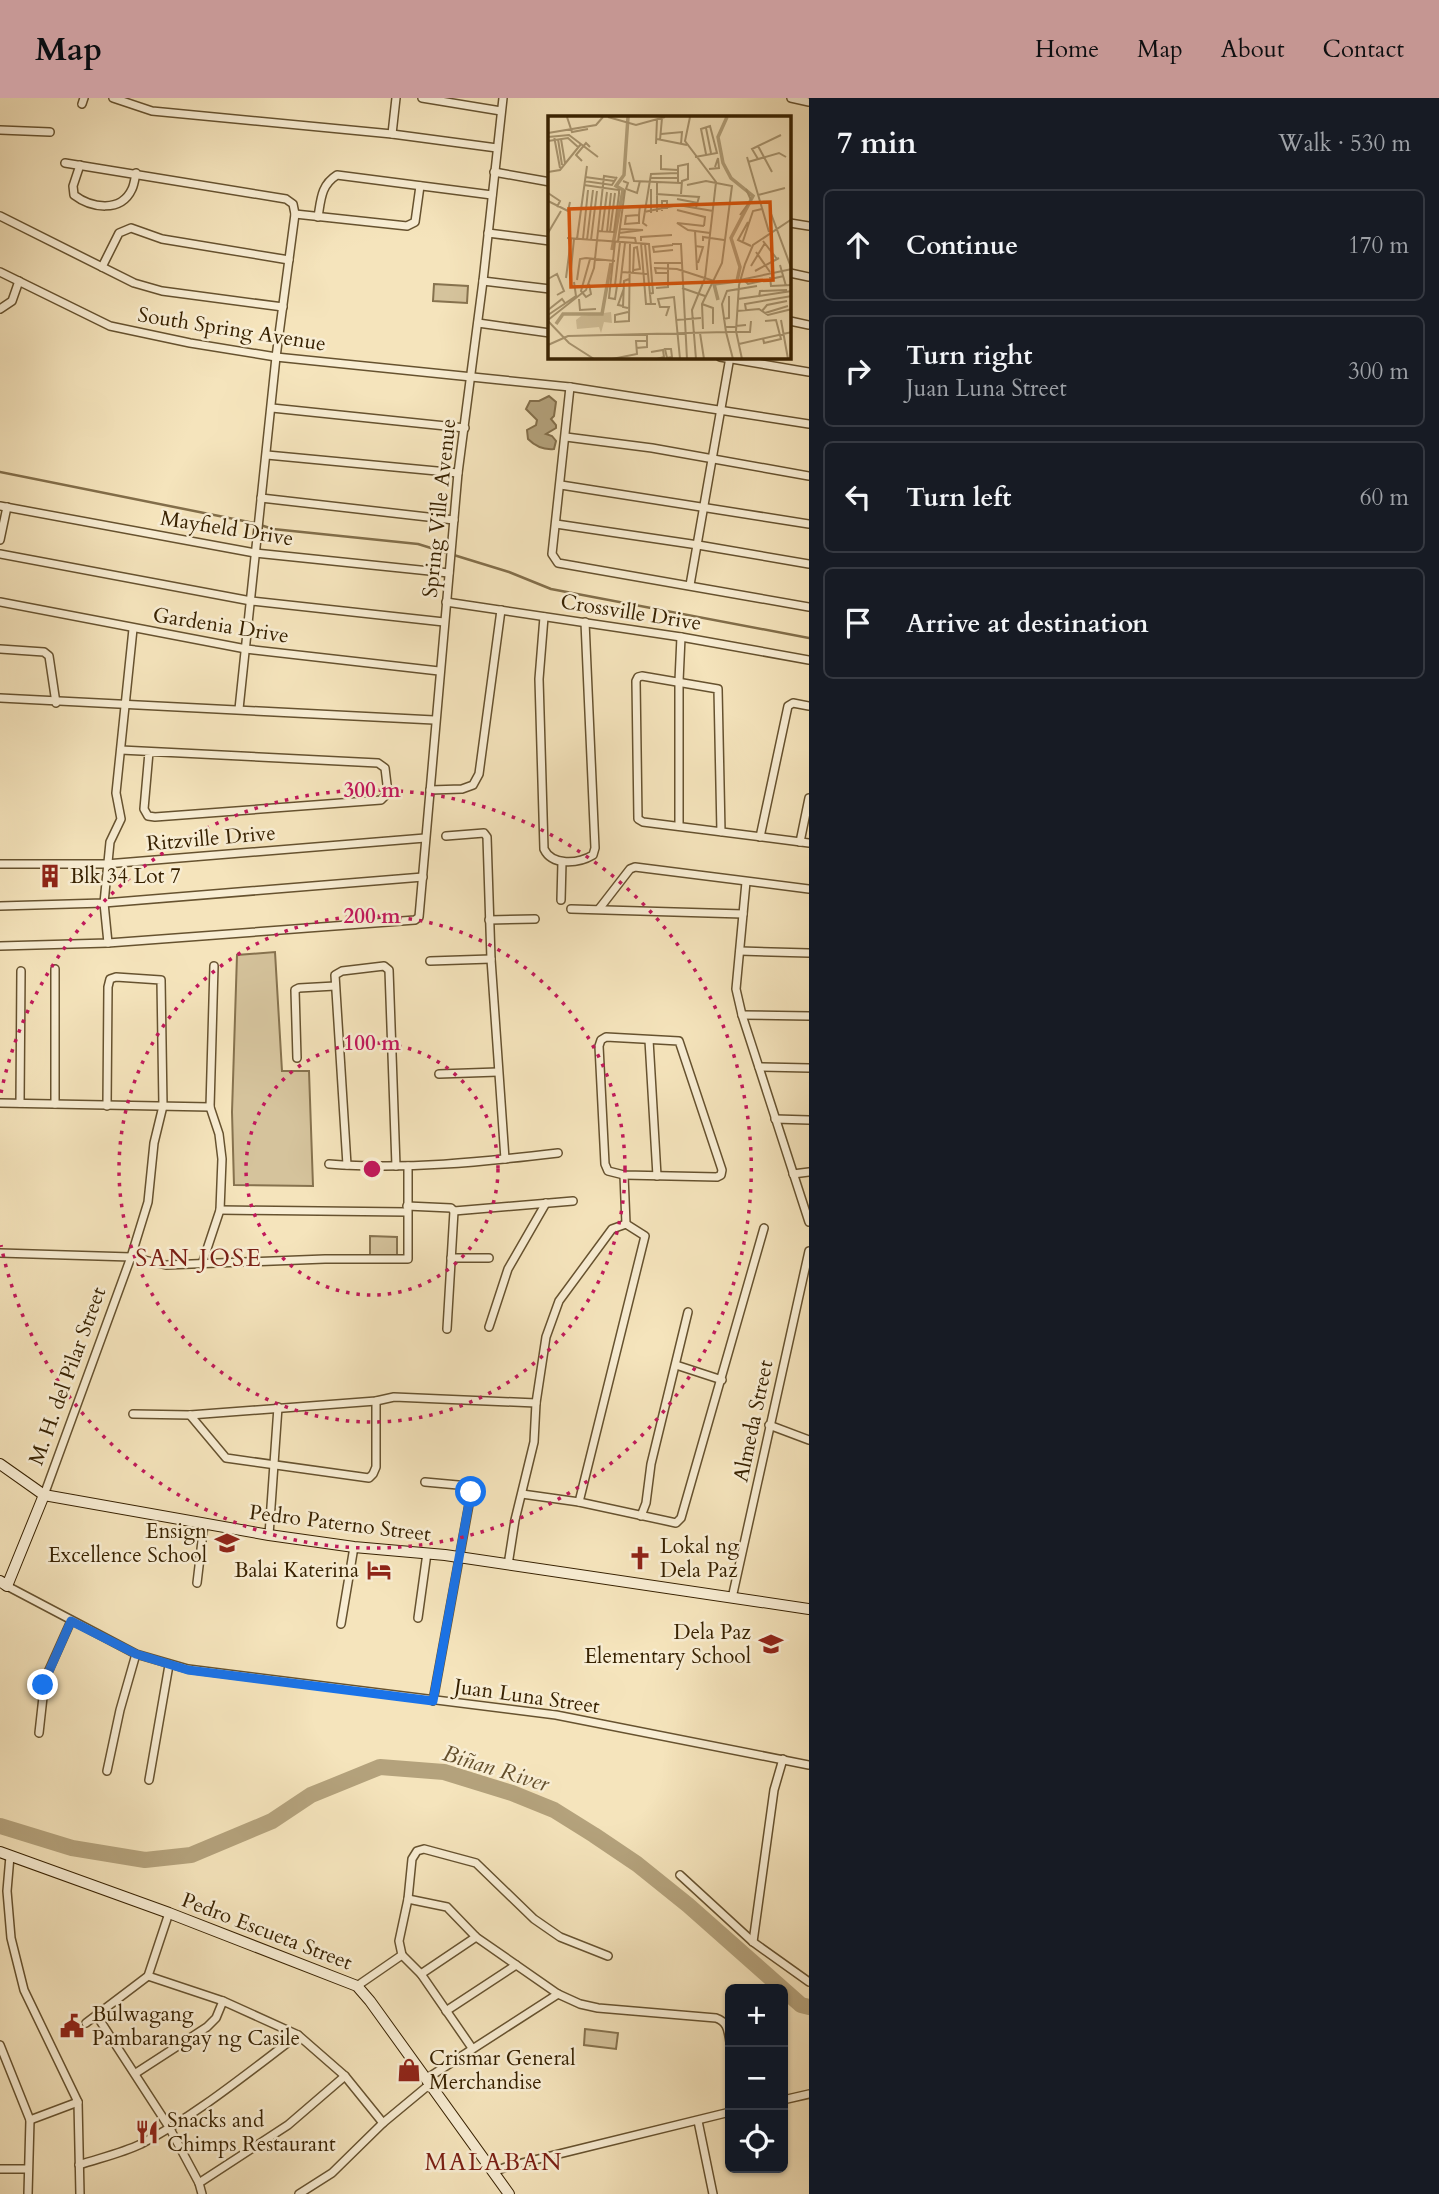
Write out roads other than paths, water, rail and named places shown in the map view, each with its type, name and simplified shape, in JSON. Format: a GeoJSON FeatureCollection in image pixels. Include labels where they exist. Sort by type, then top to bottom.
{"type":"FeatureCollection","features":[{"type":"Feature","properties":{"kind":"street"},"geometry":{"type":"LineString","coordinates":[[113,98],[152,111],[392,134],[498,148]]}},
{"type":"Feature","properties":{"kind":"street"},"geometry":{"type":"LineString","coordinates":[[392,134],[396,98]]}},
{"type":"Feature","properties":{"kind":"street"},"geometry":{"type":"LineString","coordinates":[[422,98],[501,111]]}},
{"type":"Feature","properties":{"kind":"street","name":"Spring Ville Avenue"},"geometry":{"type":"LineString","coordinates":[[108,943],[415,920],[420,914],[458,473],[503,98]]}},
{"type":"Feature","properties":{"kind":"street"},"geometry":{"type":"LineString","coordinates":[[791,98],[809,103]]}},
{"type":"Feature","properties":{"kind":"street"},"geometry":{"type":"LineString","coordinates":[[0,130],[50,132]]}},
{"type":"Feature","properties":{"kind":"street"},"geometry":{"type":"LineString","coordinates":[[65,163],[286,199],[293,204],[295,214],[276,357],[239,709]]}},
{"type":"Feature","properties":{"kind":"street"},"geometry":{"type":"LineString","coordinates":[[80,165],[73,186],[74,195],[83,202],[99,206],[109,207],[122,200],[132,190],[136,173]]}},
{"type":"Feature","properties":{"kind":"street"},"geometry":{"type":"LineString","coordinates":[[494,172],[548,182]]}},
{"type":"Feature","properties":{"kind":"street"},"geometry":{"type":"LineString","coordinates":[[318,217],[323,189],[328,181],[337,175],[492,195]]}},
{"type":"Feature","properties":{"kind":"street"},"geometry":{"type":"LineString","coordinates":[[295,214],[407,226],[415,222],[420,186]]}},
{"type":"Feature","properties":{"kind":"street"},"geometry":{"type":"LineString","coordinates":[[0,216],[134,283],[162,291],[283,307]]}},
{"type":"Feature","properties":{"kind":"street"},"geometry":{"type":"LineString","coordinates":[[102,267],[119,233],[131,228],[162,239],[289,260]]}},
{"type":"Feature","properties":{"kind":"street"},"geometry":{"type":"LineString","coordinates":[[488,233],[548,241]]}},
{"type":"Feature","properties":{"kind":"street","name":"South Spring Avenue"},"geometry":{"type":"LineString","coordinates":[[0,272],[110,326],[190,343],[276,357],[570,387],[809,424]]}},
{"type":"Feature","properties":{"kind":"street"},"geometry":{"type":"LineString","coordinates":[[0,309],[12,301],[19,281]]}},
{"type":"Feature","properties":{"kind":"street"},"geometry":{"type":"LineString","coordinates":[[483,281],[548,289]]}},
{"type":"Feature","properties":{"kind":"street"},"geometry":{"type":"LineString","coordinates":[[478,323],[548,333]]}},
{"type":"Feature","properties":{"kind":"street"},"geometry":{"type":"LineString","coordinates":[[690,585],[730,359]]}},
{"type":"Feature","properties":{"kind":"street"},"geometry":{"type":"LineString","coordinates":[[736,359],[809,372]]}},
{"type":"Feature","properties":{"kind":"street"},"geometry":{"type":"LineString","coordinates":[[570,387],[552,554],[558,563],[809,607]]}},
{"type":"Feature","properties":{"kind":"street"},"geometry":{"type":"LineString","coordinates":[[272,408],[465,428]]}},
{"type":"Feature","properties":{"kind":"street"},"geometry":{"type":"LineString","coordinates":[[566,437],[652,448],[809,476]]}},
{"type":"Feature","properties":{"kind":"street"},"geometry":{"type":"LineString","coordinates":[[267,455],[458,473]]}},
{"type":"Feature","properties":{"kind":"street"},"geometry":{"type":"LineString","coordinates":[[561,485],[809,524]]}},
{"type":"Feature","properties":{"kind":"street"},"geometry":{"type":"LineString","coordinates":[[261,498],[454,520]]}},
{"type":"Feature","properties":{"kind":"street"},"geometry":{"type":"LineString","coordinates":[[0,540],[3,507]]}},
{"type":"Feature","properties":{"kind":"street","name":"Mayfield Drive"},"geometry":{"type":"LineString","coordinates":[[3,507],[255,553],[449,573]]}},
{"type":"Feature","properties":{"kind":"street"},"geometry":{"type":"LineString","coordinates":[[556,524],[809,564]]}},
{"type":"Feature","properties":{"kind":"street"},"geometry":{"type":"LineString","coordinates":[[0,554],[251,601],[444,622]]}},
{"type":"Feature","properties":{"kind":"street","name":"Gardenia Drive"},"geometry":{"type":"LineString","coordinates":[[0,602],[246,649],[439,671]]}},
{"type":"Feature","properties":{"kind":"street","name":"Crossville Drive"},"geometry":{"type":"LineString","coordinates":[[446,602],[681,637],[809,660]]}},
{"type":"Feature","properties":{"kind":"street"},"geometry":{"type":"LineString","coordinates":[[429,790],[462,789],[473,785],[479,774],[501,610]]}},
{"type":"Feature","properties":{"kind":"street"},"geometry":{"type":"LineString","coordinates":[[544,617],[539,679],[544,849],[547,856],[562,862],[587,858],[593,855],[595,848],[586,622]]}},
{"type":"Feature","properties":{"kind":"street"},"geometry":{"type":"LineString","coordinates":[[0,946],[108,943],[104,903],[106,864],[110,842],[121,819],[116,793],[133,629]]}},
{"type":"Feature","properties":{"kind":"street"},"geometry":{"type":"LineString","coordinates":[[680,827],[678,681],[681,637]]}},
{"type":"Feature","properties":{"kind":"street"},"geometry":{"type":"LineString","coordinates":[[0,649],[44,652],[49,656],[56,703]]}},
{"type":"Feature","properties":{"kind":"street"},"geometry":{"type":"LineString","coordinates":[[721,832],[720,693],[716,688],[642,676],[636,681],[638,820],[680,827],[809,843]]}},
{"type":"Feature","properties":{"kind":"street"},"geometry":{"type":"LineString","coordinates":[[0,698],[56,703],[239,709],[435,720]]}},
{"type":"Feature","properties":{"kind":"street"},"geometry":{"type":"LineString","coordinates":[[760,837],[788,706],[793,703],[809,706]]}},
{"type":"Feature","properties":{"kind":"street"},"geometry":{"type":"LineString","coordinates":[[121,750],[378,763],[385,768],[388,793],[382,800],[148,816],[144,809],[149,752]]}},
{"type":"Feature","properties":{"kind":"street"},"geometry":{"type":"LineString","coordinates":[[800,842],[809,798]]}},
{"type":"Feature","properties":{"kind":"street"},"geometry":{"type":"LineString","coordinates":[[446,836],[486,834],[491,959],[505,1159]]}},
{"type":"Feature","properties":{"kind":"street","name":"Ritzville Drive"},"geometry":{"type":"LineString","coordinates":[[0,864],[106,864],[425,838]]}},
{"type":"Feature","properties":{"kind":"street"},"geometry":{"type":"LineString","coordinates":[[562,862],[562,901]]}},
{"type":"Feature","properties":{"kind":"street"},"geometry":{"type":"LineString","coordinates":[[599,909],[630,869],[635,867],[809,890]]}},
{"type":"Feature","properties":{"kind":"street"},"geometry":{"type":"LineString","coordinates":[[0,906],[104,903],[423,877]]}},
{"type":"Feature","properties":{"kind":"street"},"geometry":{"type":"LineString","coordinates":[[746,882],[736,989],[809,1222]]}},
{"type":"Feature","properties":{"kind":"street"},"geometry":{"type":"LineString","coordinates":[[571,909],[743,914]]}},
{"type":"Feature","properties":{"kind":"street"},"geometry":{"type":"LineString","coordinates":[[489,920],[536,919]]}},
{"type":"Feature","properties":{"kind":"street"},"geometry":{"type":"LineString","coordinates":[[740,951],[809,953]]}},
{"type":"Feature","properties":{"kind":"street"},"geometry":{"type":"LineString","coordinates":[[430,961],[491,959]]}},
{"type":"Feature","properties":{"kind":"street"},"geometry":{"type":"LineString","coordinates":[[201,1264],[220,1210],[222,1159],[219,1134],[210,1107],[214,966]]}},
{"type":"Feature","properties":{"kind":"street"},"geometry":{"type":"LineString","coordinates":[[346,1165],[335,975],[342,971],[384,966],[389,971],[396,1166]]}},
{"type":"Feature","properties":{"kind":"street"},"geometry":{"type":"LineString","coordinates":[[55,969],[55,1104]]}},
{"type":"Feature","properties":{"kind":"street"},"geometry":{"type":"LineString","coordinates":[[20,1103],[21,971]]}},
{"type":"Feature","properties":{"kind":"street","name":"M. H. del Pilar Street"},"geometry":{"type":"LineString","coordinates":[[3,1583],[44,1495],[149,1202],[154,1143],[163,1106],[161,980],[116,977],[110,979],[107,1106]]}},
{"type":"Feature","properties":{"kind":"street"},"geometry":{"type":"LineString","coordinates":[[297,1058],[295,990],[335,986]]}},
{"type":"Feature","properties":{"kind":"street"},"geometry":{"type":"LineString","coordinates":[[742,1015],[809,1016]]}},
{"type":"Feature","properties":{"kind":"street"},"geometry":{"type":"LineString","coordinates":[[606,1037],[679,1041],[722,1170],[717,1177],[624,1175],[608,1171],[605,1164],[599,1045],[601,1040],[606,1037]]}},
{"type":"Feature","properties":{"kind":"street"},"geometry":{"type":"LineString","coordinates":[[649,1041],[657,1176]]}},
{"type":"Feature","properties":{"kind":"street"},"geometry":{"type":"LineString","coordinates":[[759,1067],[809,1069]]}},
{"type":"Feature","properties":{"kind":"street"},"geometry":{"type":"LineString","coordinates":[[439,1074],[498,1072]]}},
{"type":"Feature","properties":{"kind":"street"},"geometry":{"type":"LineString","coordinates":[[0,1103],[210,1107]]}},
{"type":"Feature","properties":{"kind":"street"},"geometry":{"type":"LineString","coordinates":[[775,1119],[809,1120]]}},
{"type":"Feature","properties":{"kind":"street"},"geometry":{"type":"LineString","coordinates":[[329,1164],[408,1166],[558,1153]]}},
{"type":"Feature","properties":{"kind":"street"},"geometry":{"type":"LineString","coordinates":[[0,1253],[131,1257],[166,1265],[408,1259],[408,1166]]}},
{"type":"Feature","properties":{"kind":"street"},"geometry":{"type":"LineString","coordinates":[[793,1174],[809,1172]]}},
{"type":"Feature","properties":{"kind":"street"},"geometry":{"type":"LineString","coordinates":[[624,1175],[626,1224]]}},
{"type":"Feature","properties":{"kind":"street"},"geometry":{"type":"LineString","coordinates":[[220,1210],[451,1208],[454,1211],[573,1201]]}},
{"type":"Feature","properties":{"kind":"street"},"geometry":{"type":"LineString","coordinates":[[489,1326],[508,1269],[547,1203]]}},
{"type":"Feature","properties":{"kind":"street"},"geometry":{"type":"LineString","coordinates":[[447,1329],[454,1211]]}},
{"type":"Feature","properties":{"kind":"street"},"geometry":{"type":"LineString","coordinates":[[508,1565],[515,1520],[534,1442],[536,1403],[546,1337],[559,1301],[612,1228],[626,1224],[645,1236],[579,1502]]}},
{"type":"Feature","properties":{"kind":"street"},"geometry":{"type":"LineString","coordinates":[[522,1494],[579,1502],[669,1523],[676,1523],[681,1518],[764,1228]]}},
{"type":"Feature","properties":{"kind":"street","name":"Almeda Street"},"geometry":{"type":"LineString","coordinates":[[732,1598],[809,1251]]}},
{"type":"Feature","properties":{"kind":"street"},"geometry":{"type":"LineString","coordinates":[[451,1258],[489,1258]]}},
{"type":"Feature","properties":{"kind":"street"},"geometry":{"type":"LineString","coordinates":[[641,1516],[688,1312]]}},
{"type":"Feature","properties":{"kind":"street"},"geometry":{"type":"LineString","coordinates":[[676,1365],[722,1380]]}},
{"type":"Feature","properties":{"kind":"street"},"geometry":{"type":"LineString","coordinates":[[133,1414],[190,1415],[376,1401],[394,1397],[536,1403]]}},
{"type":"Feature","properties":{"kind":"street"},"geometry":{"type":"LineString","coordinates":[[190,1415],[226,1458],[369,1478],[376,1467],[376,1401]]}},
{"type":"Feature","properties":{"kind":"street"},"geometry":{"type":"LineString","coordinates":[[269,1535],[278,1407]]}},
{"type":"Feature","properties":{"kind":"street"},"geometry":{"type":"LineString","coordinates":[[769,1425],[809,1440]]}},
{"type":"Feature","properties":{"kind":"street","name":"Pedro Paterno Street"},"geometry":{"type":"LineString","coordinates":[[0,1464],[44,1495],[204,1524],[355,1547],[459,1557],[809,1609]]}},
{"type":"Feature","properties":{"kind":"street"},"geometry":{"type":"LineString","coordinates":[[425,1482],[471,1488],[433,1701]]}},
{"type":"Feature","properties":{"kind":"street"},"geometry":{"type":"LineString","coordinates":[[197,1583],[204,1524]]}},
{"type":"Feature","properties":{"kind":"street"},"geometry":{"type":"LineString","coordinates":[[341,1624],[355,1547]]}},
{"type":"Feature","properties":{"kind":"street"},"geometry":{"type":"LineString","coordinates":[[418,1618],[426,1553]]}},
{"type":"Feature","properties":{"kind":"street","name":"Juan Luna Street"},"geometry":{"type":"LineString","coordinates":[[3,1583],[136,1654],[169,1665],[201,1672],[556,1714],[809,1765]]}},
{"type":"Feature","properties":{"kind":"street"},"geometry":{"type":"LineString","coordinates":[[38,1733],[45,1679],[71,1621]]}},
{"type":"Feature","properties":{"kind":"street"},"geometry":{"type":"LineString","coordinates":[[107,1771],[136,1654]]}},
{"type":"Feature","properties":{"kind":"street"},"geometry":{"type":"LineString","coordinates":[[149,1780],[169,1665]]}},
{"type":"Feature","properties":{"kind":"street"},"geometry":{"type":"LineString","coordinates":[[753,1942],[774,1790],[783,1759]]}},
{"type":"Feature","properties":{"kind":"street"},"geometry":{"type":"LineString","coordinates":[[472,2048],[421,1974],[402,1955],[399,1941],[408,1899],[412,1859],[416,1851],[424,1849],[476,1863],[534,1919],[561,1937],[608,1956]]}},
{"type":"Feature","properties":{"kind":"street"},"geometry":{"type":"LineString","coordinates":[[5,1854],[4,1891],[11,1938],[24,1990],[78,2102],[80,2194]]}},
{"type":"Feature","properties":{"kind":"street","name":"Pedro Escueta Street"},"geometry":{"type":"LineString","coordinates":[[5,1854],[169,1913],[357,1986],[509,2194]]}},
{"type":"Feature","properties":{"kind":"street"},"geometry":{"type":"LineString","coordinates":[[680,1875],[753,1942],[809,1982]]}},
{"type":"Feature","properties":{"kind":"street"},"geometry":{"type":"LineString","coordinates":[[408,1899],[447,1907],[476,1937],[558,1994],[580,2004],[598,2008],[716,2018],[725,2023]]}},
{"type":"Feature","properties":{"kind":"street"},"geometry":{"type":"LineString","coordinates":[[86,2023],[148,1976],[169,1913]]}},
{"type":"Feature","properties":{"kind":"street"},"geometry":{"type":"LineString","coordinates":[[421,1974],[476,1937]]}},
{"type":"Feature","properties":{"kind":"street"},"geometry":{"type":"LineString","coordinates":[[357,1986],[402,1955]]}},
{"type":"Feature","properties":{"kind":"street"},"geometry":{"type":"LineString","coordinates":[[446,2011],[516,1965]]}},
{"type":"Feature","properties":{"kind":"street"},"geometry":{"type":"LineString","coordinates":[[148,1976],[223,2001],[298,2035],[345,2076],[383,2123]]}},
{"type":"Feature","properties":{"kind":"street"},"geometry":{"type":"LineString","coordinates":[[299,2194],[331,2173],[428,2081],[472,2048],[558,1994]]}},
{"type":"Feature","properties":{"kind":"street"},"geometry":{"type":"LineString","coordinates":[[136,2073],[207,2027],[216,2018],[223,2001]]}},
{"type":"Feature","properties":{"kind":"street"},"geometry":{"type":"LineString","coordinates":[[97,2016],[169,2127],[199,2183],[202,2194]]}},
{"type":"Feature","properties":{"kind":"street"},"geometry":{"type":"LineString","coordinates":[[79,2165],[140,2145],[235,2083],[298,2035]]}},
{"type":"Feature","properties":{"kind":"street"},"geometry":{"type":"LineString","coordinates":[[0,2045],[30,2120],[28,2194]]}},
{"type":"Feature","properties":{"kind":"street"},"geometry":{"type":"LineString","coordinates":[[199,2183],[288,2125],[345,2076]]}},
{"type":"Feature","properties":{"kind":"street"},"geometry":{"type":"LineString","coordinates":[[788,2099],[809,2094]]}},
{"type":"Feature","properties":{"kind":"street"},"geometry":{"type":"LineString","coordinates":[[30,2120],[78,2102]]}},
{"type":"Feature","properties":{"kind":"street"},"geometry":{"type":"LineString","coordinates":[[493,2172],[725,2113]]}},
{"type":"Feature","properties":{"kind":"street"},"geometry":{"type":"LineString","coordinates":[[698,2121],[712,2194]]}},
{"type":"Feature","properties":{"kind":"street"},"geometry":{"type":"LineString","coordinates":[[0,2169],[27,2169]]}},
{"type":"Feature","properties":{"kind":"waterway"},"geometry":{"type":"LineString","coordinates":[[0,472],[273,529],[418,544],[509,572],[551,589],[809,638]]}},
{"type":"Feature","properties":{"kind":"waterway","name":"Biñan River"},"geometry":{"type":"LineString","coordinates":[[0,1826],[72,1848],[145,1860],[191,1855],[272,1821],[311,1795],[380,1767],[444,1772],[512,1793],[554,1810],[594,1835],[637,1864],[688,1905],[801,2005],[809,2007]]}},
{"type":"Feature","properties":{"kind":"place","name":"Blk 34 Lot 7"},"geometry":{"type":"Point","coordinates":[50,876]}},
{"type":"Feature","properties":{"kind":"place","name":"Ensign Excellence School"},"geometry":{"type":"Point","coordinates":[227,1543]}},
{"type":"Feature","properties":{"kind":"place","name":"Lokal ng Dela Paz"},"geometry":{"type":"Point","coordinates":[640,1558]}},
{"type":"Feature","properties":{"kind":"place","name":"Balai Katerina"},"geometry":{"type":"Point","coordinates":[379,1570]}},
{"type":"Feature","properties":{"kind":"place","name":"Dela Paz Elementary School"},"geometry":{"type":"Point","coordinates":[771,1644]}},
{"type":"Feature","properties":{"kind":"place","name":"Bulwagang Pambarangay ng Casile"},"geometry":{"type":"Point","coordinates":[72,2026]}},
{"type":"Feature","properties":{"kind":"place","name":"Crismar General Merchandise"},"geometry":{"type":"Point","coordinates":[409,2070]}},
{"type":"Feature","properties":{"kind":"place","name":"Snacks and Chimps Restaurant"},"geometry":{"type":"Point","coordinates":[147,2132]}},
{"type":"Feature","properties":{"kind":"district","name":"SAN JOSE"},"geometry":{"type":"Point","coordinates":[199,1258]}},
{"type":"Feature","properties":{"kind":"district","name":"MALABAN"},"geometry":{"type":"Point","coordinates":[494,2162]}}]}
